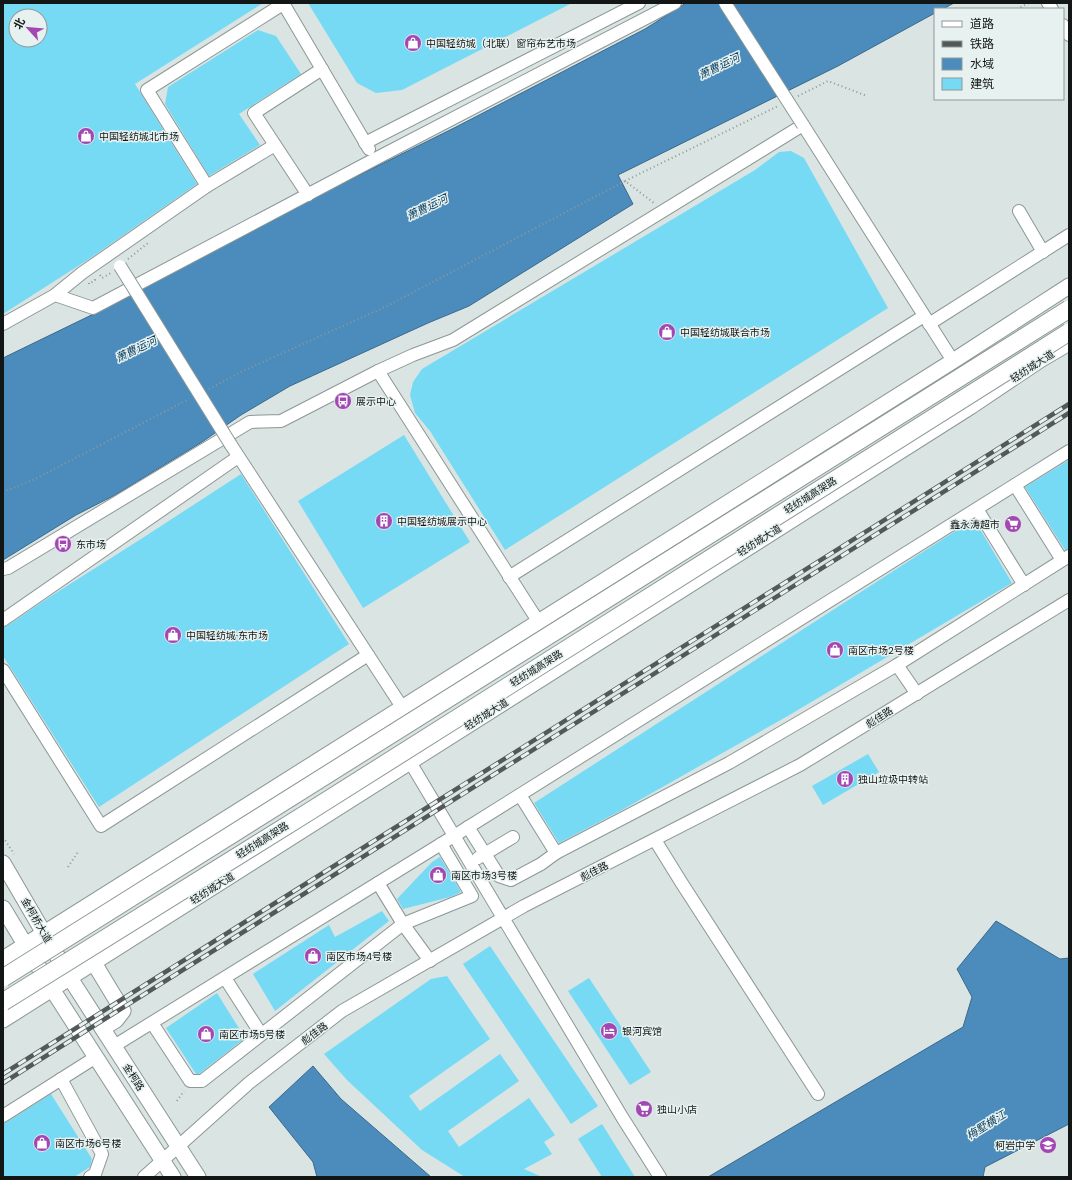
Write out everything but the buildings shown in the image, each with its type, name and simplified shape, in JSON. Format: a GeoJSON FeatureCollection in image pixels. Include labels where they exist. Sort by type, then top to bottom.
{"type":"FeatureCollection","features":[{"type":"Feature","properties":{"kind":"highway","name":"轻纺城高架路"},"geometry":{"type":"LineString","coordinates":[[3,978],[1069,309]]}},
{"type":"Feature","properties":{"kind":"highway","name":"轻纺城高架路"},"geometry":{"type":"LineString","coordinates":[[3,1002],[307,813],[1069,332]]}},
{"type":"Feature","properties":{"kind":"main road"},"geometry":{"type":"LineString","coordinates":[[3,959],[538,621],[952,362],[1069,286]]}},
{"type":"Feature","properties":{"kind":"main road","name":"轻纺城大道"},"geometry":{"type":"LineString","coordinates":[[3,1020],[1069,342]]}},
{"type":"Feature","properties":{"kind":"main road","name":"金柯桥大道"},"geometry":{"type":"LineString","coordinates":[[3,863],[70,978]]}},
{"type":"Feature","properties":{"kind":"main road"},"geometry":{"type":"LineString","coordinates":[[3,908],[52,989],[173,1177]]}},
{"type":"Feature","properties":{"kind":"main road"},"geometry":{"type":"LineString","coordinates":[[94,963],[123,1011],[116,1020],[103,1028]]}},
{"type":"Feature","properties":{"kind":"main road","name":"金柯路"},"geometry":{"type":"LineString","coordinates":[[70,978],[198,1177]]}},
{"type":"Feature","properties":{"kind":"street"},"geometry":{"type":"LineString","coordinates":[[207,186],[146,90],[283,3],[375,159]]}},
{"type":"Feature","properties":{"kind":"street"},"geometry":{"type":"LineString","coordinates":[[365,143],[639,3]]}},
{"type":"Feature","properties":{"kind":"street"},"geometry":{"type":"LineString","coordinates":[[54,295],[92,308],[675,3]]}},
{"type":"Feature","properties":{"kind":"street"},"geometry":{"type":"LineString","coordinates":[[725,3],[952,362]]}},
{"type":"Feature","properties":{"kind":"street"},"geometry":{"type":"LineString","coordinates":[[539,54],[548,69]]}},
{"type":"Feature","properties":{"kind":"street"},"geometry":{"type":"LineString","coordinates":[[308,195],[254,113],[322,69]]}},
{"type":"Feature","properties":{"kind":"street"},"geometry":{"type":"LineString","coordinates":[[3,569],[8,568],[250,422],[281,421],[378,371],[413,355],[453,340],[803,125]]}},
{"type":"Feature","properties":{"kind":"street"},"geometry":{"type":"LineString","coordinates":[[3,324],[54,295],[82,273],[207,186],[274,145]]}},
{"type":"Feature","properties":{"kind":"street"},"geometry":{"type":"LineString","coordinates":[[1019,211],[1042,252]]}},
{"type":"Feature","properties":{"kind":"street"},"geometry":{"type":"LineString","coordinates":[[510,577],[926,320],[1069,235]]}},
{"type":"Feature","properties":{"kind":"street"},"geometry":{"type":"LineString","coordinates":[[120,266],[238,457],[402,707]]}},
{"type":"Feature","properties":{"kind":"street"},"geometry":{"type":"LineString","coordinates":[[378,371],[538,621]]}},
{"type":"Feature","properties":{"kind":"street"},"geometry":{"type":"LineString","coordinates":[[114,1046],[520,795],[1069,452]]}},
{"type":"Feature","properties":{"kind":"street"},"geometry":{"type":"LineString","coordinates":[[3,620],[238,457]]}},
{"type":"Feature","properties":{"kind":"street"},"geometry":{"type":"LineString","coordinates":[[468,827],[499,876],[511,880],[541,864],[556,853],[729,763],[897,665],[1066,558],[1015,485]]}},
{"type":"Feature","properties":{"kind":"street"},"geometry":{"type":"LineString","coordinates":[[977,509],[1024,584]]}},
{"type":"Feature","properties":{"kind":"street","name":"彪佳路"},"geometry":{"type":"LineString","coordinates":[[144,1177],[249,1082],[342,1012],[524,906],[800,765],[1069,600]]}},
{"type":"Feature","properties":{"kind":"street"},"geometry":{"type":"LineString","coordinates":[[3,670],[101,826],[368,655]]}},
{"type":"Feature","properties":{"kind":"street"},"geometry":{"type":"LineString","coordinates":[[897,665],[917,694]]}},
{"type":"Feature","properties":{"kind":"street"},"geometry":{"type":"LineString","coordinates":[[410,762],[622,1117],[660,1177]]}},
{"type":"Feature","properties":{"kind":"street"},"geometry":{"type":"LineString","coordinates":[[520,795],[556,853]]}},
{"type":"Feature","properties":{"kind":"street"},"geometry":{"type":"LineString","coordinates":[[469,862],[513,837]]}},
{"type":"Feature","properties":{"kind":"street"},"geometry":{"type":"LineString","coordinates":[[655,840],[818,1094]]}},
{"type":"Feature","properties":{"kind":"street"},"geometry":{"type":"LineString","coordinates":[[152,1023],[190,1081],[202,1081],[403,924],[472,896],[441,844]]}},
{"type":"Feature","properties":{"kind":"street"},"geometry":{"type":"LineString","coordinates":[[378,883],[403,924],[430,961]]}},
{"type":"Feature","properties":{"kind":"street"},"geometry":{"type":"LineString","coordinates":[[225,978],[261,1034]]}},
{"type":"Feature","properties":{"kind":"street"},"geometry":{"type":"LineString","coordinates":[[3,1116],[96,1058]]}},
{"type":"Feature","properties":{"kind":"street"},"geometry":{"type":"LineString","coordinates":[[61,1079],[102,1154],[95,1174],[90,1177]]}},
{"type":"Feature","properties":{"kind":"path"},"geometry":{"type":"LineString","coordinates":[[1019,8],[1029,3]]}},
{"type":"Feature","properties":{"kind":"path"},"geometry":{"type":"LineString","coordinates":[[793,98],[828,81],[867,96]]}},
{"type":"Feature","properties":{"kind":"path"},"geometry":{"type":"LineString","coordinates":[[208,389],[243,371],[385,307],[625,181],[779,105]]}},
{"type":"Feature","properties":{"kind":"path"},"geometry":{"type":"LineString","coordinates":[[625,181],[664,211]]}},
{"type":"Feature","properties":{"kind":"path"},"geometry":{"type":"LineString","coordinates":[[3,492],[33,480],[194,396]]}},
{"type":"Feature","properties":{"kind":"path"},"geometry":{"type":"LineString","coordinates":[[68,867],[78,852]]}},
{"type":"Feature","properties":{"kind":"water","name":"萧曹运河"},"geometry":{"type":"Polygon","coordinates":[[[686,3],[954,3],[945,8],[934,8],[934,14],[838,66],[618,175],[633,204],[469,306],[428,323],[290,386],[241,415],[202,442],[115,495],[76,515],[3,560],[3,358],[108,307],[275,217],[456,127],[645,29],[686,3]]]}},
{"type":"Feature","properties":{"kind":"water","name":"梅墅横江"},"geometry":{"type":"Polygon","coordinates":[[[996,921],[1060,959],[1069,958],[1069,1124],[985,1167],[983,1177],[708,1177],[963,1027],[972,997],[957,969],[996,921]]]}},
{"type":"Feature","properties":{"kind":"water"},"geometry":{"type":"Polygon","coordinates":[[[313,1066],[341,1099],[431,1177],[317,1177],[313,1162],[269,1107],[313,1066]]]}},
{"type":"Feature","properties":{"kind":"railway"},"geometry":{"type":"LineString","coordinates":[[3,1074],[1069,404]]}},
{"type":"Feature","properties":{"kind":"railway"},"geometry":{"type":"LineString","coordinates":[[3,1083],[1069,413]]}},
{"type":"Feature","properties":{"kind":"place","name":"中国轻纺城（北联）窗帘布艺市场"},"geometry":{"type":"Point","coordinates":[413,43]}},
{"type":"Feature","properties":{"kind":"place","name":"中国轻纺城北市场"},"geometry":{"type":"Point","coordinates":[86,136]}},
{"type":"Feature","properties":{"kind":"place","name":"中国轻纺城联合市场"},"geometry":{"type":"Point","coordinates":[667,332]}},
{"type":"Feature","properties":{"kind":"place","name":"展示中心"},"geometry":{"type":"Point","coordinates":[343,401]}},
{"type":"Feature","properties":{"kind":"place","name":"中国轻纺城展示中心"},"geometry":{"type":"Point","coordinates":[384,521]}},
{"type":"Feature","properties":{"kind":"place","name":"鑫永涛超市"},"geometry":{"type":"Point","coordinates":[1013,524]}},
{"type":"Feature","properties":{"kind":"place","name":"东市场"},"geometry":{"type":"Point","coordinates":[63,544]}},
{"type":"Feature","properties":{"kind":"place","name":"中国轻纺城·东市场"},"geometry":{"type":"Point","coordinates":[173,635]}},
{"type":"Feature","properties":{"kind":"place","name":"南区市场2号楼"},"geometry":{"type":"Point","coordinates":[835,650]}},
{"type":"Feature","properties":{"kind":"place","name":"独山垃圾中转站"},"geometry":{"type":"Point","coordinates":[845,779]}},
{"type":"Feature","properties":{"kind":"place","name":"南区市场3号楼"},"geometry":{"type":"Point","coordinates":[438,875]}},
{"type":"Feature","properties":{"kind":"place","name":"南区市场4号楼"},"geometry":{"type":"Point","coordinates":[313,956]}},
{"type":"Feature","properties":{"kind":"place","name":"银河宾馆"},"geometry":{"type":"Point","coordinates":[609,1031]}},
{"type":"Feature","properties":{"kind":"place","name":"南区市场5号楼"},"geometry":{"type":"Point","coordinates":[206,1034]}},
{"type":"Feature","properties":{"kind":"place","name":"独山小店"},"geometry":{"type":"Point","coordinates":[644,1109]}},
{"type":"Feature","properties":{"kind":"place","name":"南区市场6号楼"},"geometry":{"type":"Point","coordinates":[42,1143]}},
{"type":"Feature","properties":{"kind":"place","name":"柯岩中学"},"geometry":{"type":"Point","coordinates":[1048,1145]}}]}
